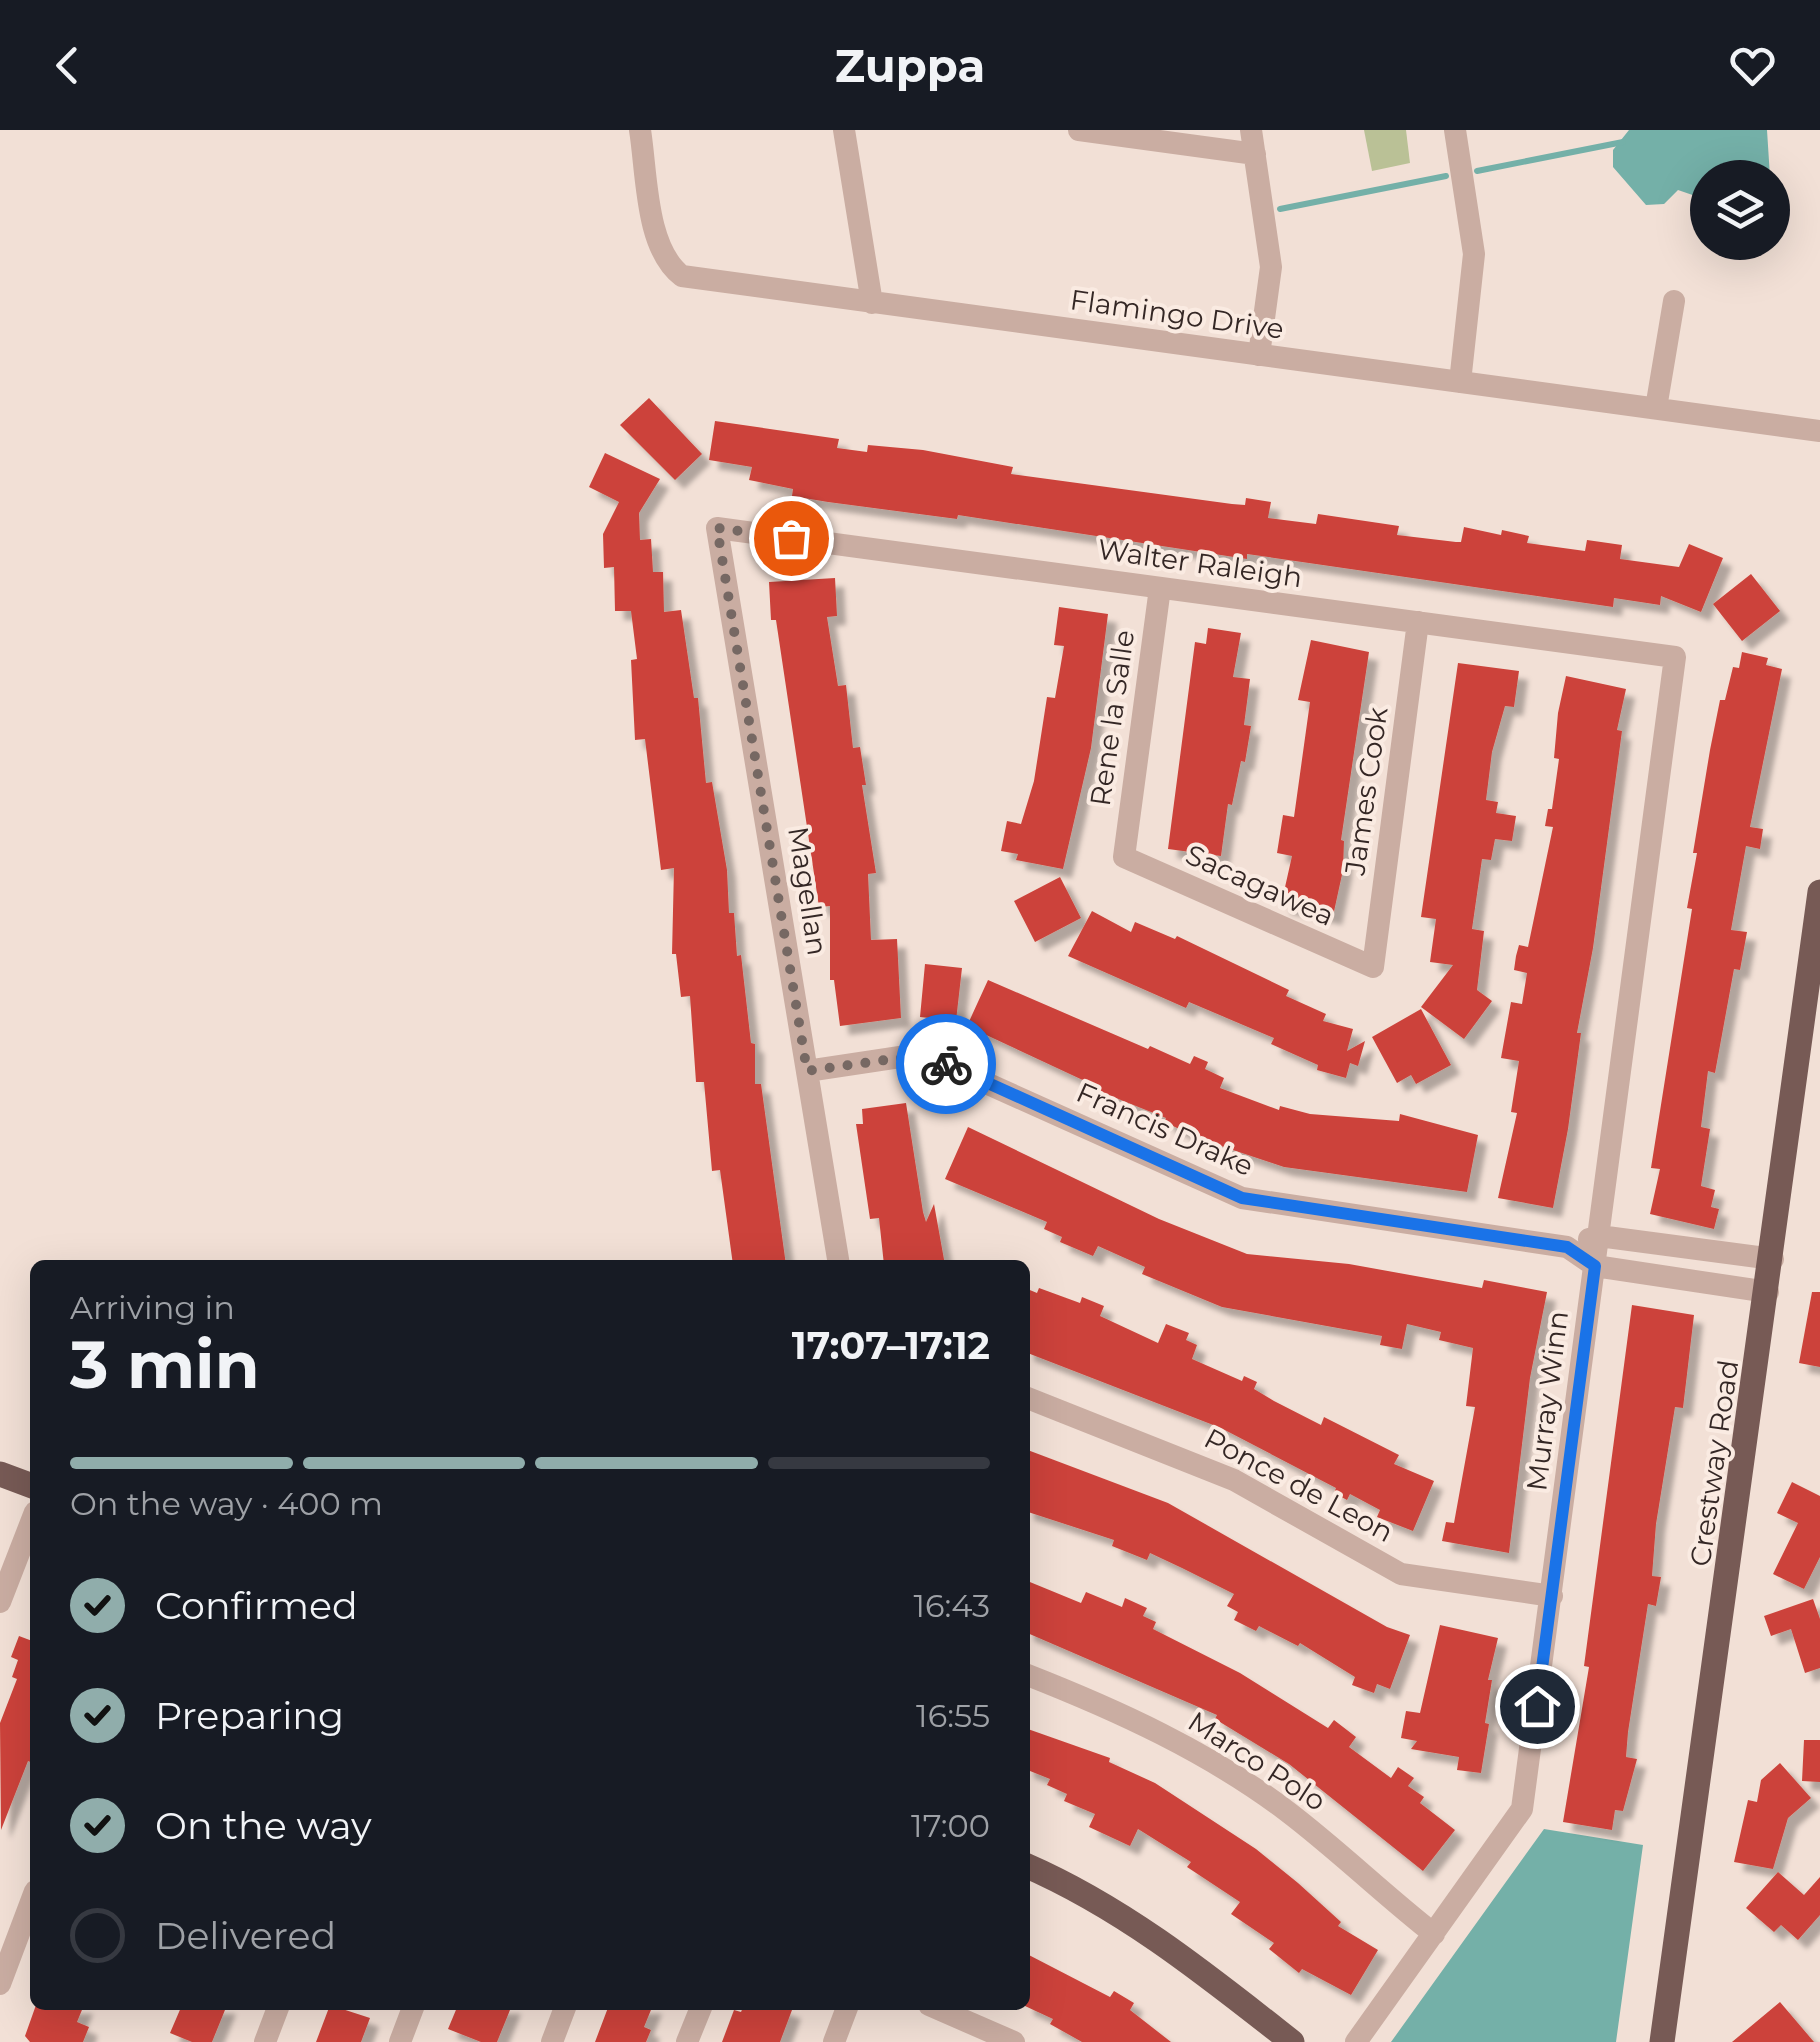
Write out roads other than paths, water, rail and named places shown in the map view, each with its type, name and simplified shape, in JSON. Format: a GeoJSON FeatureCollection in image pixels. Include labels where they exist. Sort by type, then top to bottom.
{"type":"FeatureCollection","features":[{"type":"Feature","properties":{"kind":"main road","name":"Crestway Road"},"geometry":{"type":"LineString","coordinates":[[1662,2042],[1773,1259],[1820,892]]}},
{"type":"Feature","properties":{"kind":"main road"},"geometry":{"type":"LineString","coordinates":[[0,1474],[30,1485]]}},
{"type":"Feature","properties":{"kind":"main road"},"geometry":{"type":"LineString","coordinates":[[1030,1867],[1123,1916],[1189,1961],[1292,2042]]}},
{"type":"Feature","properties":{"kind":"street","name":"Flamingo Drive"},"geometry":{"type":"LineString","coordinates":[[640,130],[658,241],[668,265],[682,276],[1820,430]]}},
{"type":"Feature","properties":{"kind":"street"},"geometry":{"type":"LineString","coordinates":[[844,130],[872,303]]}},
{"type":"Feature","properties":{"kind":"street"},"geometry":{"type":"LineString","coordinates":[[1079,130],[1255,154]]}},
{"type":"Feature","properties":{"kind":"street"},"geometry":{"type":"LineString","coordinates":[[1251,130],[1272,267],[1260,355]]}},
{"type":"Feature","properties":{"kind":"street"},"geometry":{"type":"LineString","coordinates":[[1455,130],[1474,254],[1460,382]]}},
{"type":"Feature","properties":{"kind":"street"},"geometry":{"type":"LineString","coordinates":[[1656,408],[1674,300]]}},
{"type":"Feature","properties":{"kind":"street","name":"Walter Raleigh"},"geometry":{"type":"LineString","coordinates":[[717,528],[1675,657]]}},
{"type":"Feature","properties":{"kind":"street","name":"Magellan"},"geometry":{"type":"LineString","coordinates":[[717,528],[839,1260]]}},
{"type":"Feature","properties":{"kind":"street","name":"Rene la Salle"},"geometry":{"type":"LineString","coordinates":[[1124,856],[1160,588]]}},
{"type":"Feature","properties":{"kind":"street","name":"James Cook"},"geometry":{"type":"LineString","coordinates":[[1373,968],[1418,622]]}},
{"type":"Feature","properties":{"kind":"street","name":"Murray Winn"},"geometry":{"type":"LineString","coordinates":[[1356,2042],[1522,1809],[1675,657]]}},
{"type":"Feature","properties":{"kind":"street","name":"Sacagawea"},"geometry":{"type":"LineString","coordinates":[[1124,856],[1373,968]]}},
{"type":"Feature","properties":{"kind":"street","name":"Francis Drake"},"geometry":{"type":"LineString","coordinates":[[807,1071],[900,1058],[937,1061],[1242,1198],[1567,1247],[1595,1266],[1768,1292]]}},
{"type":"Feature","properties":{"kind":"street","name":"Francis Drake"},"geometry":{"type":"LineString","coordinates":[[1567,1247],[1599,1236],[1773,1259]]}},
{"type":"Feature","properties":{"kind":"street","name":"Ponce de Leon"},"geometry":{"type":"LineString","coordinates":[[1030,1399],[1202,1465],[1401,1574],[1552,1596]]}},
{"type":"Feature","properties":{"kind":"street"},"geometry":{"type":"LineString","coordinates":[[0,1602],[30,1525]]}},
{"type":"Feature","properties":{"kind":"street","name":"Marco Polo"},"geometry":{"type":"LineString","coordinates":[[1030,1676],[1141,1724],[1245,1782],[1288,1812],[1434,1934]]}},
{"type":"Feature","properties":{"kind":"street"},"geometry":{"type":"LineString","coordinates":[[0,1984],[30,1904]]}},
{"type":"Feature","properties":{"kind":"street"},"geometry":{"type":"LineString","coordinates":[[265,2042],[277,2010]]}},
{"type":"Feature","properties":{"kind":"street"},"geometry":{"type":"LineString","coordinates":[[400,2042],[412,2010]]}},
{"type":"Feature","properties":{"kind":"street"},"geometry":{"type":"LineString","coordinates":[[552,2042],[564,2010]]}},
{"type":"Feature","properties":{"kind":"street"},"geometry":{"type":"LineString","coordinates":[[687,2042],[700,2010]]}},
{"type":"Feature","properties":{"kind":"street"},"geometry":{"type":"LineString","coordinates":[[834,2042],[846,2010]]}},
{"type":"Feature","properties":{"kind":"street"},"geometry":{"type":"LineString","coordinates":[[940,2010],[1014,2042]]}},
{"type":"Feature","properties":{"kind":"water"},"geometry":{"type":"Polygon","coordinates":[[[1629,130],[1767,130],[1769,160],[1690,160],[1690,194],[1678,190],[1664,204],[1646,205],[1613,167],[1613,150],[1629,130]]]}},
{"type":"Feature","properties":{"kind":"water"},"geometry":{"type":"Polygon","coordinates":[[[1544,1829],[1643,1845],[1616,2042],[1391,2042],[1544,1829]]]}},
{"type":"Feature","properties":{"kind":"waterway"},"geometry":{"type":"LineString","coordinates":[[1477,171],[1623,142]]}},
{"type":"Feature","properties":{"kind":"waterway"},"geometry":{"type":"LineString","coordinates":[[1280,209],[1446,176]]}}]}
